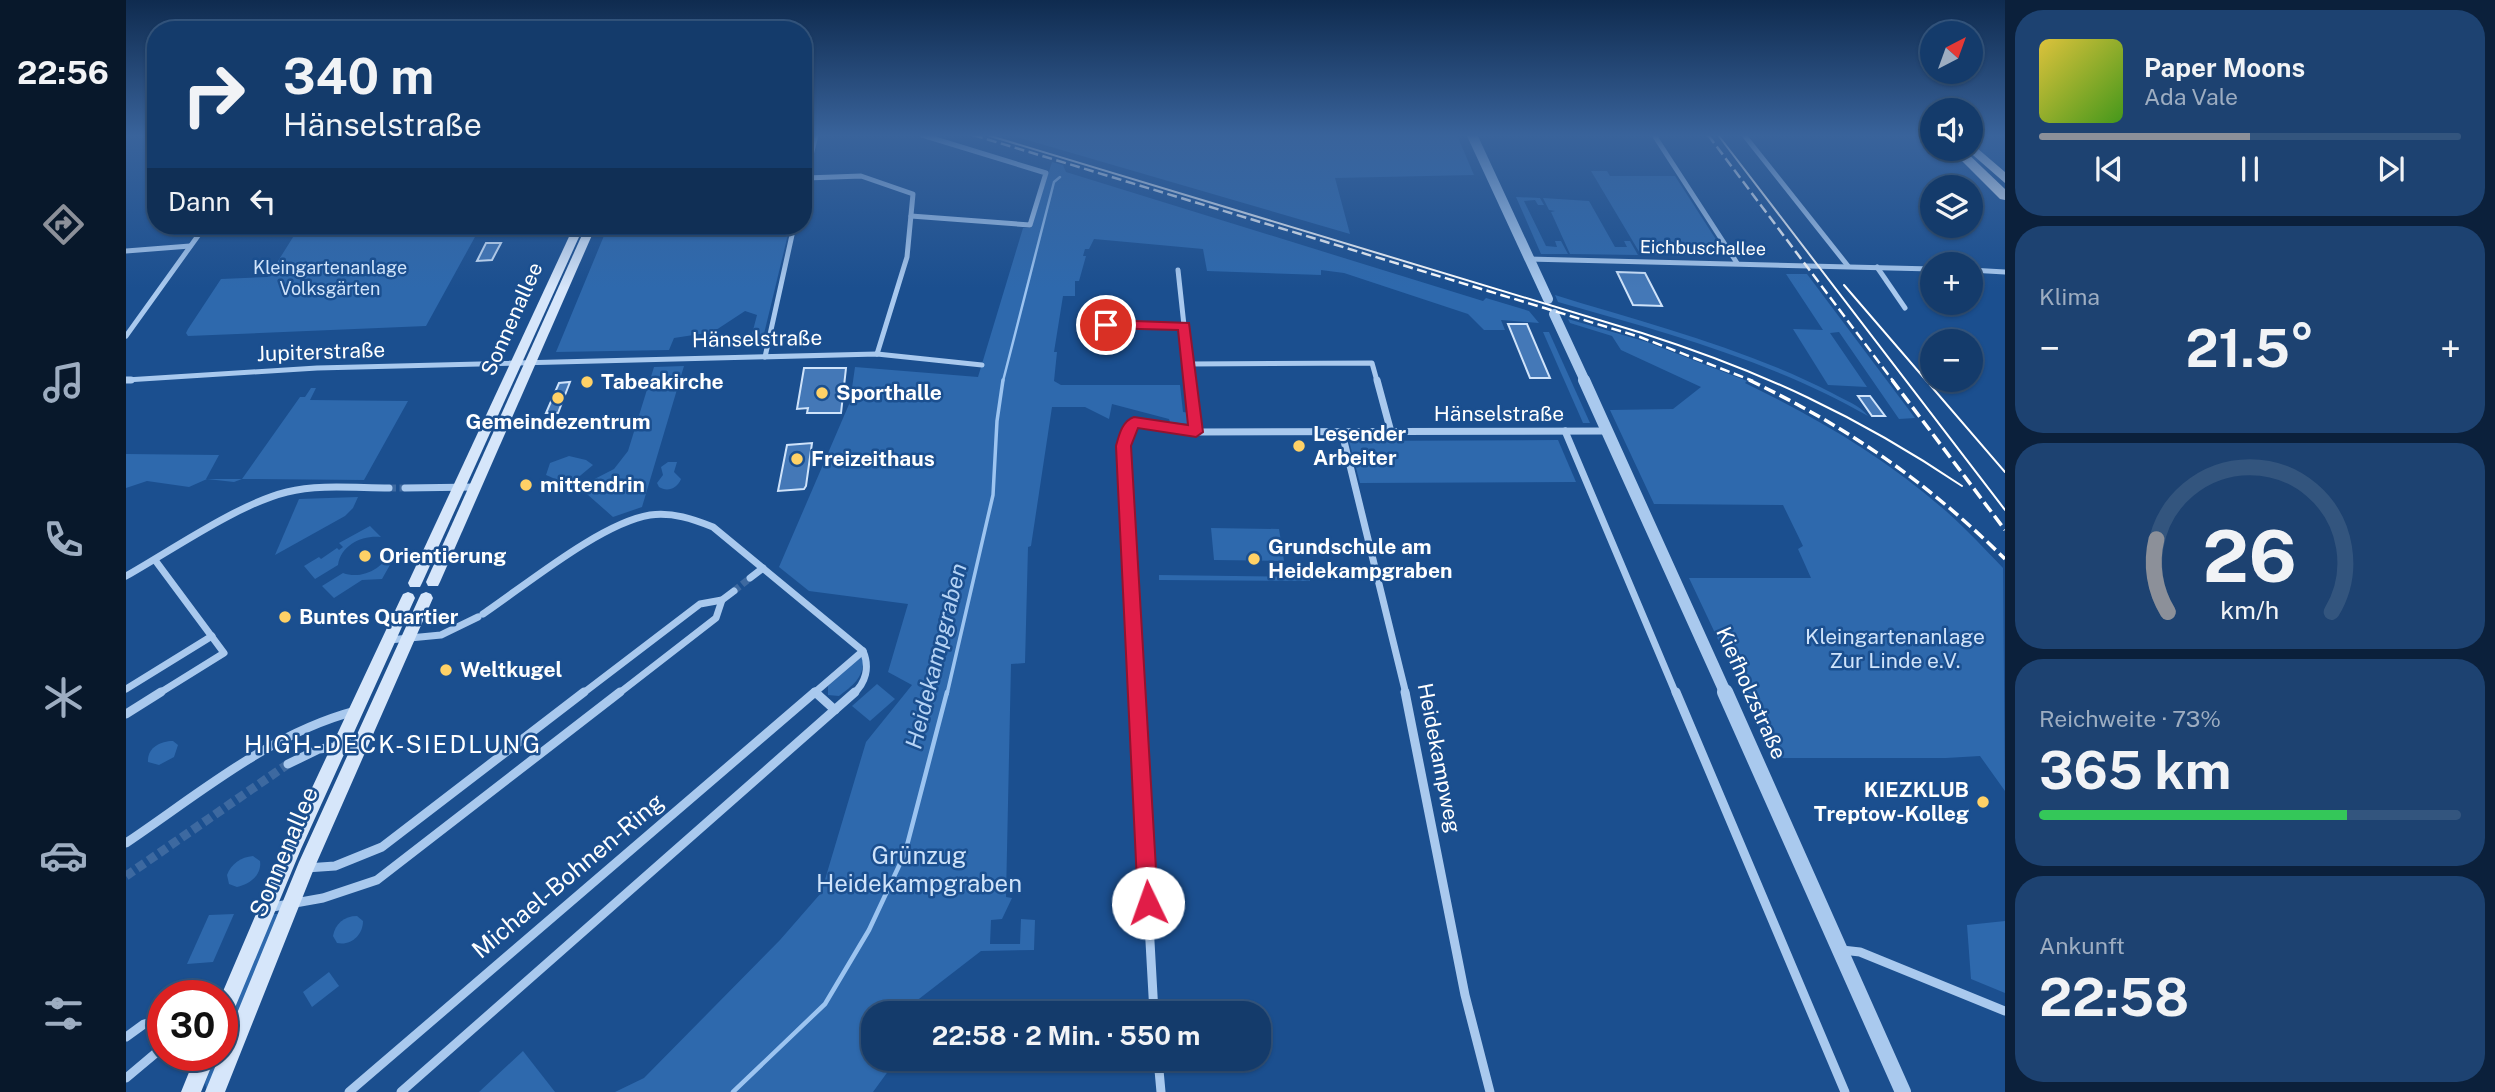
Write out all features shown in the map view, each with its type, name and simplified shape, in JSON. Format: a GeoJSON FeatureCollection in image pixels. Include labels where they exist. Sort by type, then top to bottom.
{"type":"FeatureCollection","features":[{"type":"Feature","properties":{"kind":"main road","name":"Sonnenallee"},"geometry":{"type":"LineString","coordinates":[[415,583],[575,235]]}},
{"type":"Feature","properties":{"kind":"main road","name":"Sonnenallee"},"geometry":{"type":"LineString","coordinates":[[433,582],[587,235]]}},
{"type":"Feature","properties":{"kind":"main road","name":"Sonnenallee"},"geometry":{"type":"LineString","coordinates":[[236,980],[266,908],[408,598]]}},
{"type":"Feature","properties":{"kind":"main road","name":"Sonnenallee"},"geometry":{"type":"LineString","coordinates":[[215,1092],[305,868],[426,598]]}},
{"type":"Feature","properties":{"kind":"main road"},"geometry":{"type":"LineString","coordinates":[[191,1092],[200,1071]]}},
{"type":"Feature","properties":{"kind":"street"},"geometry":{"type":"LineString","coordinates":[[877,354],[907,257],[913,194],[894,186]]}},
{"type":"Feature","properties":{"kind":"street"},"geometry":{"type":"LineString","coordinates":[[911,216],[1030,225],[1042,186]]}},
{"type":"Feature","properties":{"kind":"street"},"geometry":{"type":"LineString","coordinates":[[1495,186],[1548,299]]}},
{"type":"Feature","properties":{"kind":"street"},"geometry":{"type":"LineString","coordinates":[[1687,186],[1737,263]]}},
{"type":"Feature","properties":{"kind":"street"},"geometry":{"type":"LineString","coordinates":[[1784,186],[1848,266]]}},
{"type":"Feature","properties":{"kind":"street"},"geometry":{"type":"LineString","coordinates":[[126,336],[198,235]]}},
{"type":"Feature","properties":{"kind":"street"},"geometry":{"type":"LineString","coordinates":[[765,357],[792,235]]}},
{"type":"Feature","properties":{"kind":"street"},"geometry":{"type":"LineString","coordinates":[[126,251],[190,246]]}},
{"type":"Feature","properties":{"kind":"street","name":"Eichbuschallee"},"geometry":{"type":"LineString","coordinates":[[1528,259],[1920,269]]}},
{"type":"Feature","properties":{"kind":"street"},"geometry":{"type":"LineString","coordinates":[[1877,267],[1905,308]]}},
{"type":"Feature","properties":{"kind":"street"},"geometry":{"type":"LineString","coordinates":[[1178,271],[1196,432]]}},
{"type":"Feature","properties":{"kind":"street"},"geometry":{"type":"LineString","coordinates":[[1983,271],[2005,272]]}},
{"type":"Feature","properties":{"kind":"street","name":"Kiefholzstraße"},"geometry":{"type":"LineString","coordinates":[[1554,314],[1842,950],[1903,1092]]}},
{"type":"Feature","properties":{"kind":"street"},"geometry":{"type":"LineString","coordinates":[[1106,325],[1185,326]]}},
{"type":"Feature","properties":{"kind":"street","name":"Hänselstraße"},"geometry":{"type":"LineString","coordinates":[[518,362],[877,354],[982,365]]}},
{"type":"Feature","properties":{"kind":"street","name":"Jupiterstraße"},"geometry":{"type":"LineString","coordinates":[[126,380],[317,368],[518,362]]}},
{"type":"Feature","properties":{"kind":"street"},"geometry":{"type":"LineString","coordinates":[[1189,364],[1372,363],[1391,432]]}},
{"type":"Feature","properties":{"kind":"street","name":"Hänselstraße"},"geometry":{"type":"LineString","coordinates":[[1153,1001],[1123,446],[1127,432],[1134,422],[1196,432],[1607,431]]}},
{"type":"Feature","properties":{"kind":"street"},"geometry":{"type":"LineString","coordinates":[[1565,431],[1845,1092]]}},
{"type":"Feature","properties":{"kind":"street","name":"Heidekampweg"},"geometry":{"type":"LineString","coordinates":[[1342,433],[1397,650],[1465,995],[1490,1092]]}},
{"type":"Feature","properties":{"kind":"street"},"geometry":{"type":"LineString","coordinates":[[405,488],[476,487]]}},
{"type":"Feature","properties":{"kind":"street"},"geometry":{"type":"LineString","coordinates":[[126,576],[250,506],[285,492],[303,489],[389,488]]}},
{"type":"Feature","properties":{"kind":"street"},"geometry":{"type":"LineString","coordinates":[[388,640],[441,635],[480,616],[606,531],[627,521],[659,513],[684,515],[713,527],[863,650],[868,659],[867,675],[859,689],[401,1092]]}},
{"type":"Feature","properties":{"kind":"street"},"geometry":{"type":"LineString","coordinates":[[126,714],[224,653],[155,560]]}},
{"type":"Feature","properties":{"kind":"street"},"geometry":{"type":"LineString","coordinates":[[750,578],[763,568]]}},
{"type":"Feature","properties":{"kind":"street"},"geometry":{"type":"LineString","coordinates":[[305,868],[335,866],[382,847],[700,604],[722,600],[734,591]]}},
{"type":"Feature","properties":{"kind":"street"},"geometry":{"type":"LineString","coordinates":[[266,908],[289,907],[342,894],[377,880],[716,618],[722,600]]}},
{"type":"Feature","properties":{"kind":"street"},"geometry":{"type":"LineString","coordinates":[[126,689],[212,636]]}},
{"type":"Feature","properties":{"kind":"street","name":"Michael-Bohnen-Ring"},"geometry":{"type":"LineString","coordinates":[[349,1092],[863,650]]}},
{"type":"Feature","properties":{"kind":"street"},"geometry":{"type":"LineString","coordinates":[[815,692],[835,710]]}},
{"type":"Feature","properties":{"kind":"street"},"geometry":{"type":"LineString","coordinates":[[126,843],[274,743],[322,720],[356,711]]}},
{"type":"Feature","properties":{"kind":"street"},"geometry":{"type":"LineString","coordinates":[[288,764],[307,753],[340,744],[360,744]]}},
{"type":"Feature","properties":{"kind":"street"},"geometry":{"type":"LineString","coordinates":[[1842,950],[1860,952],[2005,1011]]}},
{"type":"Feature","properties":{"kind":"street"},"geometry":{"type":"LineString","coordinates":[[126,1037],[147,1023]]}},
{"type":"Feature","properties":{"kind":"street"},"geometry":{"type":"LineString","coordinates":[[126,1078],[147,1062]]}},
{"type":"Feature","properties":{"kind":"street"},"geometry":{"type":"LineString","coordinates":[[1159,1071],[1161,1092]]}},
{"type":"Feature","properties":{"kind":"green space","name":"Grünzug Heidekampgraben"},"geometry":{"type":"Polygon","coordinates":[[[1044,186],[1111,186],[1483,301],[1486,298],[1529,311],[1539,323],[1501,320],[1505,330],[1484,330],[1468,314],[1344,273],[1321,270],[1321,275],[1207,271],[1203,249],[1094,239],[1089,249],[1085,249],[1083,256],[1086,256],[1079,281],[1075,281],[1075,296],[1063,296],[1054,352],[1057,352],[1054,381],[1061,385],[1180,385],[1183,412],[1190,413],[1191,422],[1170,422],[1169,419],[1112,404],[1109,419],[1085,407],[1052,407],[1031,546],[1028,547],[1025,663],[1011,664],[1006,897],[1012,898],[1002,919],[991,920],[990,944],[1020,944],[1021,919],[1035,920],[1034,950],[981,951],[916,1001],[861,1001],[861,1071],[888,1071],[873,1092],[615,1092],[644,1078],[780,940],[821,893],[866,742],[912,685],[888,672],[908,604],[809,591],[779,567],[850,402],[855,367],[978,377],[1023,228],[1031,228],[1044,186]]]}},
{"type":"Feature","properties":{"kind":"green space"},"geometry":{"type":"Polygon","coordinates":[[[1185,186],[1337,186],[1350,234],[1185,186]]]}},
{"type":"Feature","properties":{"kind":"green space"},"geometry":{"type":"Polygon","coordinates":[[[1600,186],[1681,186],[1726,255],[1641,255],[1600,186]]]}},
{"type":"Feature","properties":{"kind":"green space"},"geometry":{"type":"Polygon","coordinates":[[[1516,197],[1540,198],[1544,205],[1538,205],[1535,200],[1524,201],[1546,246],[1557,247],[1555,241],[1561,241],[1568,254],[1541,254],[1516,197]]]}},
{"type":"Feature","properties":{"kind":"green space"},"geometry":{"type":"Polygon","coordinates":[[[1543,198],[1589,201],[1615,247],[1627,247],[1624,241],[1630,241],[1638,255],[1570,254],[1551,212],[1555,211],[1549,210],[1543,198]]]}},
{"type":"Feature","properties":{"kind":"green space","name":"Kleingartenanlage Volksgärten"},"geometry":{"type":"Polygon","coordinates":[[[294,235],[476,235],[426,326],[188,336],[188,329],[221,279],[268,277],[294,235]]]}},
{"type":"Feature","properties":{"kind":"green space"},"geometry":{"type":"Polygon","coordinates":[[[604,235],[788,235],[763,338],[751,338],[757,315],[745,311],[713,332],[674,338],[669,350],[556,352],[604,235]]]}},
{"type":"Feature","properties":{"kind":"green space"},"geometry":{"type":"Polygon","coordinates":[[[1786,274],[1807,274],[1915,418],[1899,419],[1839,332],[1830,333],[1867,387],[1828,385],[1793,329],[1823,330],[1786,274]]]}},
{"type":"Feature","properties":{"kind":"green space"},"geometry":{"type":"Polygon","coordinates":[[[1555,295],[1696,338],[1765,363],[1852,403],[1868,416],[1794,379],[1756,364],[1677,337],[1558,302],[1555,295]]]}},
{"type":"Feature","properties":{"kind":"green space","name":"Kleingartenanlage Zur Linde e.V."},"geometry":{"type":"Polygon","coordinates":[[[1568,319],[1647,342],[1747,381],[1745,383],[1798,410],[1875,457],[1924,492],[2003,568],[2005,791],[1980,756],[1774,758],[1689,578],[1811,578],[1798,549],[1803,546],[1783,505],[1654,504],[1610,410],[1673,409],[1701,387],[1621,350],[1612,336],[1570,323],[1568,319]]]}},
{"type":"Feature","properties":{"kind":"green space"},"geometry":{"type":"Polygon","coordinates":[[[1543,332],[1549,332],[1590,423],[1583,423],[1543,332]]]}},
{"type":"Feature","properties":{"kind":"green space"},"geometry":{"type":"Polygon","coordinates":[[[684,366],[642,507],[613,517],[579,487],[614,469],[628,451],[654,367],[684,366]]]}},
{"type":"Feature","properties":{"kind":"green space"},"geometry":{"type":"Polygon","coordinates":[[[311,388],[316,388],[310,400],[408,401],[364,480],[242,479],[300,397],[305,397],[311,388]]]}},
{"type":"Feature","properties":{"kind":"green space"},"geometry":{"type":"Polygon","coordinates":[[[1558,440],[1576,482],[1360,483],[1349,441],[1558,440]]]}},
{"type":"Feature","properties":{"kind":"green space"},"geometry":{"type":"Polygon","coordinates":[[[126,454],[219,455],[207,479],[189,487],[147,481],[126,488],[126,454]]]}},
{"type":"Feature","properties":{"kind":"green space"},"geometry":{"type":"Polygon","coordinates":[[[569,456],[586,460],[593,465],[569,485],[546,475],[550,463],[569,456]]]}},
{"type":"Feature","properties":{"kind":"green space"},"geometry":{"type":"Polygon","coordinates":[[[668,462],[677,462],[674,472],[681,479],[671,489],[665,489],[657,483],[663,475],[661,467],[668,462]]]}},
{"type":"Feature","properties":{"kind":"green space"},"geometry":{"type":"Polygon","coordinates":[[[207,479],[242,479],[234,482],[207,479]]]}},
{"type":"Feature","properties":{"kind":"green space"},"geometry":{"type":"Polygon","coordinates":[[[358,497],[345,516],[275,555],[299,499],[358,497]]]}},
{"type":"Feature","properties":{"kind":"green space"},"geometry":{"type":"Polygon","coordinates":[[[370,526],[381,537],[354,543],[343,552],[338,565],[315,579],[304,566],[337,548],[339,550],[343,547],[339,543],[370,526]]]}},
{"type":"Feature","properties":{"kind":"green space"},"geometry":{"type":"Polygon","coordinates":[[[1211,528],[1279,529],[1284,561],[1214,560],[1211,528]]]}},
{"type":"Feature","properties":{"kind":"green space"},"geometry":{"type":"Polygon","coordinates":[[[391,550],[395,556],[382,579],[362,580],[334,598],[322,586],[343,573],[357,575],[371,571],[383,563],[391,550]]]}},
{"type":"Feature","properties":{"kind":"green space"},"geometry":{"type":"Polygon","coordinates":[[[1159,575],[1309,577],[1310,581],[1159,580],[1159,575]]]}},
{"type":"Feature","properties":{"kind":"green space"},"geometry":{"type":"Polygon","coordinates":[[[860,657],[863,659],[863,666],[856,681],[839,696],[828,695],[828,686],[860,657]]]}},
{"type":"Feature","properties":{"kind":"green space"},"geometry":{"type":"Polygon","coordinates":[[[877,684],[895,699],[870,721],[852,706],[877,684]]]}},
{"type":"Feature","properties":{"kind":"green space"},"geometry":{"type":"Polygon","coordinates":[[[173,741],[178,745],[174,757],[159,765],[148,762],[155,746],[173,741]]]}},
{"type":"Feature","properties":{"kind":"green space"},"geometry":{"type":"Polygon","coordinates":[[[253,856],[260,861],[259,871],[254,878],[237,887],[229,884],[227,875],[234,864],[253,856]]]}},
{"type":"Feature","properties":{"kind":"green space"},"geometry":{"type":"Polygon","coordinates":[[[234,914],[213,962],[187,964],[209,915],[234,914]]]}},
{"type":"Feature","properties":{"kind":"green space"},"geometry":{"type":"Polygon","coordinates":[[[272,914],[280,914],[238,1016],[238,999],[272,914]]]}},
{"type":"Feature","properties":{"kind":"green space"},"geometry":{"type":"Polygon","coordinates":[[[357,916],[363,921],[358,935],[347,943],[337,943],[333,936],[338,924],[348,917],[357,916]]]}},
{"type":"Feature","properties":{"kind":"green space"},"geometry":{"type":"Polygon","coordinates":[[[2005,921],[2005,993],[1971,979],[1967,925],[2005,921]]]}},
{"type":"Feature","properties":{"kind":"green space"},"geometry":{"type":"Polygon","coordinates":[[[329,972],[339,986],[312,1007],[303,992],[329,972]]]}},
{"type":"Feature","properties":{"kind":"green space"},"geometry":{"type":"Polygon","coordinates":[[[523,1051],[555,1092],[479,1092],[523,1051]]]}},
{"type":"Feature","properties":{"kind":"green space"},"geometry":{"type":"Polygon","coordinates":[[[210,1071],[216,1071],[207,1092],[205,1083],[210,1071]]]}},
{"type":"Feature","properties":{"kind":"building"},"geometry":{"type":"Polygon","coordinates":[[[486,243],[501,243],[492,260],[477,261],[486,243]]]}},
{"type":"Feature","properties":{"kind":"building"},"geometry":{"type":"Polygon","coordinates":[[[1617,272],[1645,273],[1662,306],[1633,305],[1617,272]]]}},
{"type":"Feature","properties":{"kind":"building"},"geometry":{"type":"Polygon","coordinates":[[[1508,324],[1527,324],[1550,378],[1530,378],[1508,324]]]}},
{"type":"Feature","properties":{"kind":"building","name":"Sporthalle"},"geometry":{"type":"Polygon","coordinates":[[[804,368],[846,368],[841,413],[807,413],[808,408],[797,409],[804,368]]]}},
{"type":"Feature","properties":{"kind":"building","name":"Gemeindezentrum"},"geometry":{"type":"Polygon","coordinates":[[[570,382],[558,413],[546,413],[559,383],[570,382]]]}},
{"type":"Feature","properties":{"kind":"building"},"geometry":{"type":"Polygon","coordinates":[[[1858,396],[1870,396],[1885,416],[1872,416],[1858,396]]]}},
{"type":"Feature","properties":{"kind":"building","name":"Freizeithaus"},"geometry":{"type":"Polygon","coordinates":[[[812,443],[804,489],[778,491],[787,445],[812,443]]]}},
{"type":"Feature","properties":{"kind":"waterway","name":"Heidekampgraben"},"geometry":{"type":"LineString","coordinates":[[1003,381],[1053,186]]}},
{"type":"Feature","properties":{"kind":"waterway","name":"Heidekampgraben"},"geometry":{"type":"LineString","coordinates":[[947,694],[993,495],[997,421],[1003,380]]}},
{"type":"Feature","properties":{"kind":"waterway","name":"Heidekampgraben"},"geometry":{"type":"LineString","coordinates":[[733,1092],[825,1004],[869,930],[905,853],[947,692]]}},
{"type":"Feature","properties":{"kind":"tunnel"},"geometry":{"type":"LineString","coordinates":[[389,488],[405,488]]}},
{"type":"Feature","properties":{"kind":"tunnel"},"geometry":{"type":"LineString","coordinates":[[734,591],[750,578]]}},
{"type":"Feature","properties":{"kind":"tunnel"},"geometry":{"type":"LineString","coordinates":[[126,876],[288,764]]}},
{"type":"Feature","properties":{"kind":"tram line"},"geometry":{"type":"LineString","coordinates":[[1156,186],[1642,333],[1728,363],[1846,417],[1962,486]]}},
{"type":"Feature","properties":{"kind":"tram line"},"geometry":{"type":"LineString","coordinates":[[1757,186],[2005,510]]}},
{"type":"Feature","properties":{"kind":"tram line"},"geometry":{"type":"LineString","coordinates":[[1844,285],[2005,472]]}},
{"type":"Feature","properties":{"kind":"railway"},"geometry":{"type":"LineString","coordinates":[[1141,186],[1640,337],[1753,381]]}},
{"type":"Feature","properties":{"kind":"railway"},"geometry":{"type":"LineString","coordinates":[[1746,186],[1893,381]]}},
{"type":"Feature","properties":{"kind":"railway"},"geometry":{"type":"LineString","coordinates":[[1749,380],[1820,417],[1885,458],[1946,505],[2005,559]]}},
{"type":"Feature","properties":{"kind":"railway"},"geometry":{"type":"LineString","coordinates":[[1892,380],[2005,530]]}},
{"type":"Feature","properties":{"kind":"place","name":"Tabeakirche"},"geometry":{"type":"Point","coordinates":[587,382]}},
{"type":"Feature","properties":{"kind":"place","name":"Sporthalle"},"geometry":{"type":"Point","coordinates":[822,393]}},
{"type":"Feature","properties":{"kind":"place","name":"Gemeindezentrum"},"geometry":{"type":"Point","coordinates":[558,398]}},
{"type":"Feature","properties":{"kind":"place","name":"Lesender Arbeiter"},"geometry":{"type":"Point","coordinates":[1299,446]}},
{"type":"Feature","properties":{"kind":"place","name":"Freizeithaus"},"geometry":{"type":"Point","coordinates":[797,459]}},
{"type":"Feature","properties":{"kind":"place","name":"mittendrin"},"geometry":{"type":"Point","coordinates":[526,485]}},
{"type":"Feature","properties":{"kind":"place","name":"Orientierung"},"geometry":{"type":"Point","coordinates":[365,556]}},
{"type":"Feature","properties":{"kind":"place","name":"Grundschule am Heidekampgraben"},"geometry":{"type":"Point","coordinates":[1254,559]}},
{"type":"Feature","properties":{"kind":"place","name":"Buntes Quartier"},"geometry":{"type":"Point","coordinates":[285,617]}},
{"type":"Feature","properties":{"kind":"place","name":"Weltkugel"},"geometry":{"type":"Point","coordinates":[446,670]}},
{"type":"Feature","properties":{"kind":"place","name":"KIEZKLUB Treptow-Kolleg"},"geometry":{"type":"Point","coordinates":[1983,802]}},
{"type":"Feature","properties":{"kind":"district","name":"HIGH-DECK-SIEDLUNG"},"geometry":{"type":"Point","coordinates":[393,745]}},
{"type":"Feature","properties":{"kind":"route"},"geometry":{"type":"LineString","coordinates":[[1106,325],[1185,326],[1196,432],[1134,422],[1127,432],[1123,446],[1148,903]]}}]}
